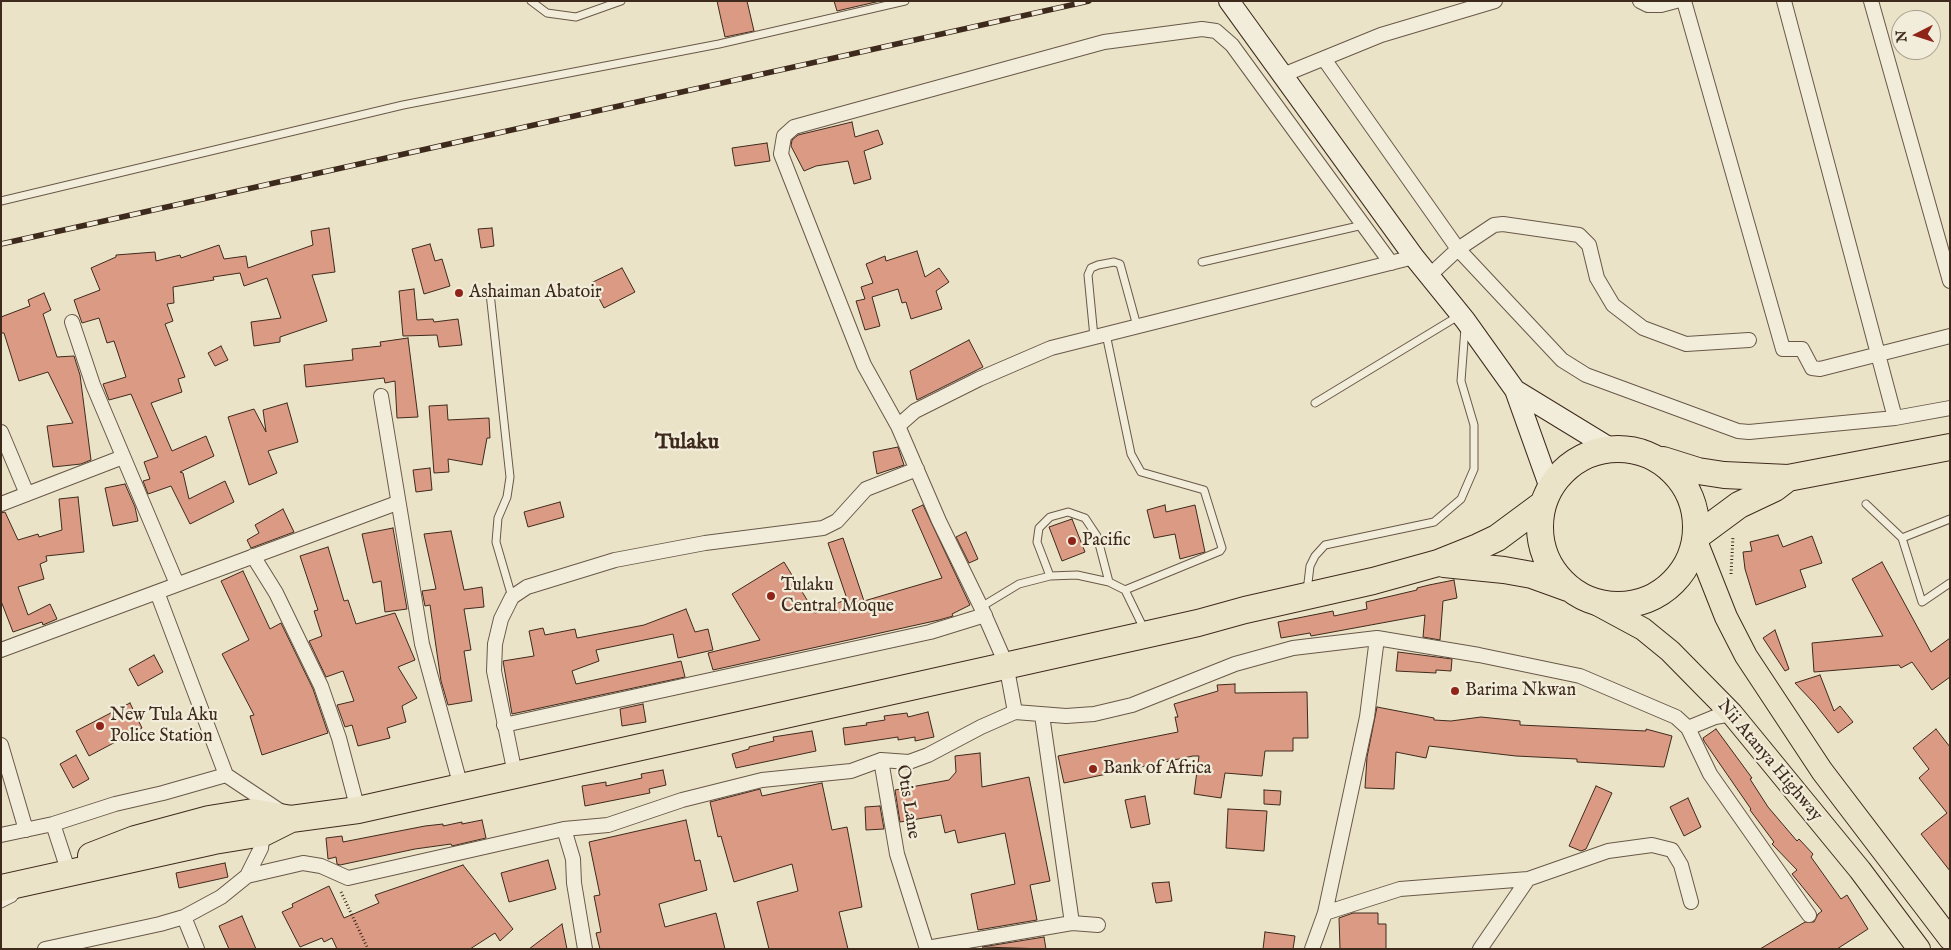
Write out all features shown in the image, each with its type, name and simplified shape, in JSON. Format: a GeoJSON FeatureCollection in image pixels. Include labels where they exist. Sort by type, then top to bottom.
{"type":"FeatureCollection","features":[{"type":"Feature","properties":{"kind":"highway"},"geometry":{"type":"LineString","coordinates":[[69,873],[80,861],[97,853],[135,839],[209,819],[252,812],[291,818],[358,810],[1147,634],[1306,597],[1438,563],[1497,538],[1546,496],[1561,473],[1575,461],[1592,452],[1610,448],[1627,448],[1698,471],[1724,475],[1788,478],[1950,447]]}},
{"type":"Feature","properties":{"kind":"highway"},"geometry":{"type":"LineString","coordinates":[[1438,563],[1532,575],[1568,588],[1593,602],[1620,606],[1646,601],[1670,587],[1687,566],[1696,538],[1696,513],[1689,492],[1677,474],[1660,460]]}},
{"type":"Feature","properties":{"kind":"highway"},"geometry":{"type":"LineString","coordinates":[[1696,538],[1739,505],[1775,488],[1788,478]]}},
{"type":"Feature","properties":{"kind":"highway"},"geometry":{"type":"LineString","coordinates":[[1546,496],[1540,522],[1541,541],[1546,558],[1568,588]]}},
{"type":"Feature","properties":{"kind":"highway"},"geometry":{"type":"LineString","coordinates":[[13,886],[214,841],[263,833],[291,818]]}},
{"type":"Feature","properties":{"kind":"main road"},"geometry":{"type":"LineString","coordinates":[[1696,538],[1722,608],[1746,656],[1822,771],[1950,939]]}},
{"type":"Feature","properties":{"kind":"main road","name":"Nii Atanya Highway"},"geometry":{"type":"LineString","coordinates":[[1593,602],[1643,629],[1670,651],[1732,714],[1860,870],[1919,949]]}},
{"type":"Feature","properties":{"kind":"street"},"geometry":{"type":"LineString","coordinates":[[1230,1],[1414,257],[1463,318],[1515,390],[1546,496]]}},
{"type":"Feature","properties":{"kind":"street"},"geometry":{"type":"LineString","coordinates":[[1283,75],[1381,35],[1494,1]]}},
{"type":"Feature","properties":{"kind":"street"},"geometry":{"type":"LineString","coordinates":[[1640,1],[1648,5],[1676,1]]}},
{"type":"Feature","properties":{"kind":"street"},"geometry":{"type":"LineString","coordinates":[[1684,1],[1782,347],[1786,350],[1802,349],[1812,368],[1816,370],[1950,336]]}},
{"type":"Feature","properties":{"kind":"street"},"geometry":{"type":"LineString","coordinates":[[1784,1],[1895,418]]}},
{"type":"Feature","properties":{"kind":"street"},"geometry":{"type":"LineString","coordinates":[[1871,1],[1950,281]]}},
{"type":"Feature","properties":{"kind":"street"},"geometry":{"type":"LineString","coordinates":[[1391,263],[1232,46],[1216,31],[1202,29],[1104,42],[794,127],[784,136],[781,154],[864,365],[898,426],[939,521],[983,611],[1006,664],[1015,712],[1066,716],[1094,714],[1132,705],[1235,664],[1293,648],[1377,638],[1478,654],[1580,676],[1676,718],[1688,728],[1710,774],[1809,914]]}},
{"type":"Feature","properties":{"kind":"street"},"geometry":{"type":"LineString","coordinates":[[1324,59],[1458,249],[1562,360],[1586,375],[1738,431],[1749,432],[1895,418],[1950,408]]}},
{"type":"Feature","properties":{"kind":"street"},"geometry":{"type":"LineString","coordinates":[[1429,276],[1458,249],[1494,225],[1503,224],[1579,235],[1589,245],[1597,278],[1613,305],[1643,328],[1686,344],[1749,340]]}},
{"type":"Feature","properties":{"kind":"street"},"geometry":{"type":"LineString","coordinates":[[898,426],[915,412],[979,379],[1051,348],[1414,257]]}},
{"type":"Feature","properties":{"kind":"street"},"geometry":{"type":"LineString","coordinates":[[72,322],[93,385],[177,584]]}},
{"type":"Feature","properties":{"kind":"street"},"geometry":{"type":"LineString","coordinates":[[1515,390],[1610,448]]}},
{"type":"Feature","properties":{"kind":"street"},"geometry":{"type":"LineString","coordinates":[[381,396],[397,503],[422,644],[461,787]]}},
{"type":"Feature","properties":{"kind":"street"},"geometry":{"type":"LineString","coordinates":[[1,432],[27,494]]}},
{"type":"Feature","properties":{"kind":"street"},"geometry":{"type":"LineString","coordinates":[[1,504],[123,457]]}},
{"type":"Feature","properties":{"kind":"street"},"geometry":{"type":"LineString","coordinates":[[515,774],[494,671],[495,644],[502,619],[512,598],[527,586],[616,560],[705,543],[823,528],[837,520],[866,489],[916,469]]}},
{"type":"Feature","properties":{"kind":"street"},"geometry":{"type":"LineString","coordinates":[[2,647],[397,503]]}},
{"type":"Feature","properties":{"kind":"street"},"geometry":{"type":"LineString","coordinates":[[253,556],[281,601],[321,686],[339,738],[358,810]]}},
{"type":"Feature","properties":{"kind":"street"},"geometry":{"type":"LineString","coordinates":[[157,592],[226,775],[291,818]]}},
{"type":"Feature","properties":{"kind":"street"},"geometry":{"type":"LineString","coordinates":[[504,725],[930,632],[983,611]]}},
{"type":"Feature","properties":{"kind":"street"},"geometry":{"type":"LineString","coordinates":[[1312,949],[1325,913],[1367,716],[1377,638]]}},
{"type":"Feature","properties":{"kind":"street","name":"Otis Lane"},"geometry":{"type":"LineString","coordinates":[[927,948],[896,854],[881,760],[909,762],[928,755],[981,727],[1015,712]]}},
{"type":"Feature","properties":{"kind":"street"},"geometry":{"type":"LineString","coordinates":[[1688,728],[1715,717],[1732,714]]}},
{"type":"Feature","properties":{"kind":"street"},"geometry":{"type":"LineString","coordinates":[[1042,715],[1072,923]]}},
{"type":"Feature","properties":{"kind":"street"},"geometry":{"type":"LineString","coordinates":[[1,745],[26,830]]}},
{"type":"Feature","properties":{"kind":"street"},"geometry":{"type":"LineString","coordinates":[[246,876],[303,863],[348,878],[564,829],[608,825],[682,800],[762,780],[851,771],[881,760]]}},
{"type":"Feature","properties":{"kind":"street"},"geometry":{"type":"LineString","coordinates":[[1,835],[53,824],[115,804],[226,775]]}},
{"type":"Feature","properties":{"kind":"street"},"geometry":{"type":"LineString","coordinates":[[53,824],[69,873]]}},
{"type":"Feature","properties":{"kind":"street"},"geometry":{"type":"LineString","coordinates":[[564,829],[573,859],[574,883],[585,949]]}},
{"type":"Feature","properties":{"kind":"street"},"geometry":{"type":"LineString","coordinates":[[45,949],[160,924],[184,916],[221,897],[246,876],[262,848],[263,833]]}},
{"type":"Feature","properties":{"kind":"street"},"geometry":{"type":"LineString","coordinates":[[1325,913],[1400,889],[1528,879],[1608,851],[1652,845],[1672,850],[1681,865],[1691,902]]}},
{"type":"Feature","properties":{"kind":"street"},"geometry":{"type":"LineString","coordinates":[[1480,949],[1528,879]]}},
{"type":"Feature","properties":{"kind":"street"},"geometry":{"type":"LineString","coordinates":[[184,916],[197,949]]}},
{"type":"Feature","properties":{"kind":"street"},"geometry":{"type":"LineString","coordinates":[[927,948],[1072,923],[1098,925]]}},
{"type":"Feature","properties":{"kind":"lane"},"geometry":{"type":"LineString","coordinates":[[531,1],[547,13],[576,17],[620,1]]}},
{"type":"Feature","properties":{"kind":"lane"},"geometry":{"type":"LineString","coordinates":[[1,202],[403,105],[719,44],[905,1]]}},
{"type":"Feature","properties":{"kind":"lane"},"geometry":{"type":"LineString","coordinates":[[1202,262],[1363,225]]}},
{"type":"Feature","properties":{"kind":"lane"},"geometry":{"type":"LineString","coordinates":[[1125,590],[1220,551],[1222,548],[1204,490],[1141,472],[1131,454],[1100,335],[1088,275],[1091,268],[1114,262],[1120,264],[1137,326]]}},
{"type":"Feature","properties":{"kind":"lane"},"geometry":{"type":"LineString","coordinates":[[490,293],[510,477],[507,496],[498,518],[496,542],[512,598]]}},
{"type":"Feature","properties":{"kind":"lane"},"geometry":{"type":"LineString","coordinates":[[1314,403],[1463,318]]}},
{"type":"Feature","properties":{"kind":"lane"},"geometry":{"type":"LineString","coordinates":[[1306,597],[1310,566],[1314,556],[1324,545],[1434,522],[1461,499],[1474,469],[1474,425],[1461,381],[1463,318]]}},
{"type":"Feature","properties":{"kind":"lane"},"geometry":{"type":"LineString","coordinates":[[1866,504],[1902,538],[1922,602],[1950,583]]}},
{"type":"Feature","properties":{"kind":"lane"},"geometry":{"type":"LineString","coordinates":[[1050,576],[1037,542],[1039,528],[1050,517],[1068,512],[1084,518],[1097,536],[1109,582]]}},
{"type":"Feature","properties":{"kind":"lane"},"geometry":{"type":"LineString","coordinates":[[1902,538],[1949,519],[1950,529]]}},
{"type":"Feature","properties":{"kind":"lane"},"geometry":{"type":"LineString","coordinates":[[983,611],[1019,584],[1050,576],[1077,575],[1109,582],[1125,590],[1147,634]]}},
{"type":"Feature","properties":{"kind":"lane"},"geometry":{"type":"LineString","coordinates":[[1,904],[12,898],[13,886]]}},
{"type":"Feature","properties":{"kind":"path"},"geometry":{"type":"LineString","coordinates":[[331,871],[368,949]]}},
{"type":"Feature","properties":{"kind":"building"},"geometry":{"type":"Polygon","coordinates":[[[717,1],[747,1],[754,31],[725,37],[717,1]]]}},
{"type":"Feature","properties":{"kind":"building"},"geometry":{"type":"Polygon","coordinates":[[[834,1],[880,1],[837,11],[834,1]]]}},
{"type":"Feature","properties":{"kind":"building"},"geometry":{"type":"Polygon","coordinates":[[[852,122],[855,137],[878,130],[883,144],[864,151],[871,179],[854,184],[848,161],[816,166],[804,171],[791,146],[792,140],[798,135],[852,122]]]}},
{"type":"Feature","properties":{"kind":"building"},"geometry":{"type":"Polygon","coordinates":[[[767,143],[770,161],[735,166],[732,148],[767,143]]]}},
{"type":"Feature","properties":{"kind":"building"},"geometry":{"type":"Polygon","coordinates":[[[329,228],[335,272],[312,275],[327,321],[280,337],[280,342],[254,346],[251,322],[281,318],[267,278],[244,286],[240,273],[213,277],[214,280],[173,287],[174,303],[167,304],[173,321],[165,324],[185,377],[178,379],[182,392],[151,403],[172,451],[206,436],[214,456],[180,472],[183,473],[189,499],[225,481],[234,502],[190,524],[171,486],[148,494],[143,481],[150,479],[144,462],[158,457],[131,394],[109,400],[103,384],[126,377],[114,341],[107,343],[99,318],[82,323],[74,300],[100,290],[91,268],[116,257],[116,255],[155,252],[156,261],[180,255],[181,258],[219,245],[224,259],[246,256],[248,268],[313,245],[311,231],[329,228]]]}},
{"type":"Feature","properties":{"kind":"building"},"geometry":{"type":"Polygon","coordinates":[[[492,228],[494,246],[481,248],[478,229],[492,228]]]}},
{"type":"Feature","properties":{"kind":"building"},"geometry":{"type":"Polygon","coordinates":[[[430,244],[435,261],[442,259],[450,286],[424,294],[412,249],[430,244]]]}},
{"type":"Feature","properties":{"kind":"building"},"geometry":{"type":"Polygon","coordinates":[[[917,251],[925,277],[939,268],[949,282],[936,291],[942,309],[911,319],[906,302],[902,303],[898,289],[872,297],[880,326],[865,330],[856,301],[865,299],[861,287],[873,283],[866,264],[885,256],[886,261],[917,251]]]}},
{"type":"Feature","properties":{"kind":"building"},"geometry":{"type":"Polygon","coordinates":[[[622,268],[635,292],[604,308],[591,283],[622,268]]]}},
{"type":"Feature","properties":{"kind":"building"},"geometry":{"type":"Polygon","coordinates":[[[414,289],[417,320],[433,319],[434,322],[458,319],[462,345],[439,347],[437,335],[403,336],[399,291],[414,289]]]}},
{"type":"Feature","properties":{"kind":"building"},"geometry":{"type":"Polygon","coordinates":[[[44,293],[51,310],[43,314],[57,357],[74,356],[80,375],[91,460],[81,464],[53,467],[47,426],[73,423],[48,372],[19,381],[4,333],[1,333],[1,317],[30,306],[28,300],[44,293]]]}},
{"type":"Feature","properties":{"kind":"building"},"geometry":{"type":"Polygon","coordinates":[[[408,338],[418,417],[397,418],[395,381],[385,383],[384,378],[306,387],[304,365],[353,360],[352,349],[381,346],[380,342],[408,338]]]}},
{"type":"Feature","properties":{"kind":"building"},"geometry":{"type":"Polygon","coordinates":[[[969,340],[983,367],[917,400],[910,371],[969,340]]]}},
{"type":"Feature","properties":{"kind":"building"},"geometry":{"type":"Polygon","coordinates":[[[221,346],[228,360],[215,366],[208,353],[221,346]]]}},
{"type":"Feature","properties":{"kind":"building"},"geometry":{"type":"Polygon","coordinates":[[[287,403],[298,442],[268,451],[277,473],[249,485],[228,417],[254,409],[266,432],[263,410],[287,403]]]}},
{"type":"Feature","properties":{"kind":"building"},"geometry":{"type":"Polygon","coordinates":[[[447,405],[448,420],[489,418],[490,438],[487,438],[482,465],[448,459],[449,472],[434,473],[429,406],[447,405]]]}},
{"type":"Feature","properties":{"kind":"building"},"geometry":{"type":"Polygon","coordinates":[[[898,447],[904,465],[877,474],[873,452],[898,447]]]}},
{"type":"Feature","properties":{"kind":"building"},"geometry":{"type":"Polygon","coordinates":[[[430,468],[432,490],[416,492],[413,470],[430,468]]]}},
{"type":"Feature","properties":{"kind":"building"},"geometry":{"type":"Polygon","coordinates":[[[125,484],[135,507],[138,521],[113,526],[105,488],[125,484]]]}},
{"type":"Feature","properties":{"kind":"building"},"geometry":{"type":"Polygon","coordinates":[[[78,497],[84,552],[46,556],[47,561],[40,564],[44,579],[18,587],[28,615],[50,604],[57,619],[43,625],[42,622],[13,632],[1,601],[1,513],[5,512],[18,540],[38,534],[39,537],[62,530],[59,499],[78,497]]]}},
{"type":"Feature","properties":{"kind":"building"},"geometry":{"type":"Polygon","coordinates":[[[560,502],[564,517],[528,527],[524,512],[560,502]]]}},
{"type":"Feature","properties":{"kind":"building"},"geometry":{"type":"Polygon","coordinates":[[[923,505],[970,605],[952,614],[953,616],[939,620],[713,670],[708,653],[760,640],[732,594],[784,562],[815,613],[847,599],[828,543],[843,538],[864,601],[942,578],[912,510],[923,505]]]}},
{"type":"Feature","properties":{"kind":"building"},"geometry":{"type":"Polygon","coordinates":[[[1165,505],[1166,512],[1195,505],[1205,552],[1180,559],[1175,534],[1154,538],[1147,510],[1165,505]]]}},
{"type":"Feature","properties":{"kind":"building"},"geometry":{"type":"Polygon","coordinates":[[[283,509],[294,532],[251,548],[247,540],[259,533],[255,525],[283,509]]]}},
{"type":"Feature","properties":{"kind":"building"},"geometry":{"type":"Polygon","coordinates":[[[1072,519],[1085,552],[1062,561],[1049,527],[1072,519]]]}},
{"type":"Feature","properties":{"kind":"building"},"geometry":{"type":"Polygon","coordinates":[[[393,528],[407,609],[385,612],[381,581],[373,583],[362,534],[393,528]]]}},
{"type":"Feature","properties":{"kind":"building"},"geometry":{"type":"Polygon","coordinates":[[[451,531],[464,590],[482,587],[484,607],[464,609],[471,650],[464,651],[472,701],[448,705],[441,681],[430,605],[425,606],[422,591],[436,589],[424,534],[451,531]]]}},
{"type":"Feature","properties":{"kind":"building"},"geometry":{"type":"Polygon","coordinates":[[[966,532],[978,559],[969,563],[956,537],[966,532]]]}},
{"type":"Feature","properties":{"kind":"building"},"geometry":{"type":"Polygon","coordinates":[[[1778,535],[1783,547],[1812,536],[1822,563],[1800,570],[1806,587],[1756,605],[1745,569],[1743,552],[1752,551],[1750,542],[1778,535]]]}},
{"type":"Feature","properties":{"kind":"building"},"geometry":{"type":"Polygon","coordinates":[[[328,547],[344,601],[348,600],[356,624],[395,613],[415,660],[398,667],[417,698],[402,706],[406,722],[387,728],[390,738],[358,746],[352,725],[345,727],[337,705],[354,701],[343,671],[326,677],[309,641],[322,636],[314,611],[318,610],[300,556],[328,547]]]}},
{"type":"Feature","properties":{"kind":"building"},"geometry":{"type":"Polygon","coordinates":[[[1882,562],[1931,652],[1950,638],[1950,677],[1932,690],[1912,662],[1901,668],[1899,665],[1814,672],[1812,643],[1883,636],[1852,579],[1882,562]]]}},
{"type":"Feature","properties":{"kind":"building"},"geometry":{"type":"Polygon","coordinates":[[[243,571],[270,629],[281,623],[313,689],[328,733],[262,755],[250,716],[254,715],[222,654],[249,640],[221,581],[243,571]]]}},
{"type":"Feature","properties":{"kind":"building"},"geometry":{"type":"Polygon","coordinates":[[[1454,580],[1457,598],[1443,601],[1440,640],[1423,637],[1425,615],[1311,636],[1310,633],[1281,638],[1278,622],[1333,611],[1334,616],[1367,609],[1366,602],[1454,580]]]}},
{"type":"Feature","properties":{"kind":"building"},"geometry":{"type":"Polygon","coordinates":[[[686,609],[695,632],[708,629],[713,650],[678,658],[673,634],[596,650],[599,661],[572,671],[576,684],[681,661],[685,677],[512,714],[503,661],[534,656],[529,631],[543,628],[545,635],[575,629],[577,638],[644,625],[686,609]]]}},
{"type":"Feature","properties":{"kind":"building"},"geometry":{"type":"Polygon","coordinates":[[[1775,630],[1789,669],[1785,671],[1763,638],[1775,630]]]}},
{"type":"Feature","properties":{"kind":"building"},"geometry":{"type":"Polygon","coordinates":[[[1398,652],[1452,659],[1451,671],[1436,670],[1436,673],[1396,671],[1398,652]]]}},
{"type":"Feature","properties":{"kind":"building"},"geometry":{"type":"Polygon","coordinates":[[[154,655],[163,672],[138,686],[129,669],[154,655]]]}},
{"type":"Feature","properties":{"kind":"building"},"geometry":{"type":"Polygon","coordinates":[[[1820,675],[1834,711],[1840,706],[1853,722],[1838,733],[1795,683],[1820,675]]]}},
{"type":"Feature","properties":{"kind":"building"},"geometry":{"type":"Polygon","coordinates":[[[1235,684],[1235,693],[1307,692],[1308,738],[1293,738],[1293,751],[1265,751],[1262,776],[1225,773],[1221,798],[1194,794],[1199,756],[1193,756],[1064,783],[1058,756],[1178,732],[1175,717],[1178,717],[1174,704],[1218,691],[1217,685],[1235,684]]]}},
{"type":"Feature","properties":{"kind":"building"},"geometry":{"type":"Polygon","coordinates":[[[130,703],[142,728],[89,756],[76,731],[130,703]]]}},
{"type":"Feature","properties":{"kind":"building"},"geometry":{"type":"Polygon","coordinates":[[[643,704],[646,722],[622,726],[620,709],[643,704]]]}},
{"type":"Feature","properties":{"kind":"building"},"geometry":{"type":"Polygon","coordinates":[[[1377,707],[1434,718],[1434,720],[1451,721],[1481,717],[1520,721],[1520,725],[1646,731],[1646,729],[1672,736],[1664,767],[1577,762],[1577,759],[1516,756],[1429,746],[1426,758],[1396,752],[1394,789],[1365,788],[1367,757],[1377,707]]]}},
{"type":"Feature","properties":{"kind":"building"},"geometry":{"type":"Polygon","coordinates":[[[928,712],[934,737],[915,741],[915,737],[898,740],[898,737],[845,745],[843,728],[867,725],[866,723],[885,720],[884,716],[907,713],[908,717],[928,712]]]}},
{"type":"Feature","properties":{"kind":"building"},"geometry":{"type":"Polygon","coordinates":[[[1716,729],[1752,778],[1750,779],[1768,807],[1797,841],[1799,839],[1813,854],[1811,857],[1841,899],[1847,895],[1868,929],[1837,949],[1760,949],[1805,922],[1814,922],[1822,911],[1792,874],[1797,870],[1772,844],[1774,842],[1704,741],[1703,738],[1716,729]]]}},
{"type":"Feature","properties":{"kind":"building"},"geometry":{"type":"Polygon","coordinates":[[[1936,729],[1950,747],[1950,871],[1921,834],[1947,813],[1919,778],[1929,769],[1913,748],[1936,729]]]}},
{"type":"Feature","properties":{"kind":"building"},"geometry":{"type":"Polygon","coordinates":[[[812,731],[816,751],[736,768],[732,754],[749,749],[749,747],[774,741],[773,737],[812,731]]]}},
{"type":"Feature","properties":{"kind":"building"},"geometry":{"type":"Polygon","coordinates":[[[980,753],[982,787],[1029,777],[1050,881],[1030,885],[1037,920],[978,930],[971,894],[1015,884],[1005,833],[958,843],[955,830],[945,833],[941,815],[900,822],[895,790],[949,780],[956,772],[955,756],[980,753]]]}},
{"type":"Feature","properties":{"kind":"building"},"geometry":{"type":"Polygon","coordinates":[[[76,755],[89,779],[73,788],[60,764],[76,755]]]}},
{"type":"Feature","properties":{"kind":"building"},"geometry":{"type":"Polygon","coordinates":[[[663,770],[666,785],[649,789],[650,793],[585,806],[582,786],[606,782],[606,786],[642,778],[641,774],[663,770]]]}},
{"type":"Feature","properties":{"kind":"building"},"geometry":{"type":"Polygon","coordinates":[[[822,783],[832,830],[847,827],[862,907],[839,912],[848,949],[769,949],[757,902],[798,891],[792,864],[734,882],[721,836],[718,837],[710,802],[760,789],[762,796],[822,783]]]}},
{"type":"Feature","properties":{"kind":"building"},"geometry":{"type":"Polygon","coordinates":[[[1596,786],[1612,793],[1586,849],[1581,851],[1569,846],[1596,786]]]}},
{"type":"Feature","properties":{"kind":"building"},"geometry":{"type":"Polygon","coordinates":[[[1264,790],[1281,791],[1280,805],[1264,804],[1264,790]]]}},
{"type":"Feature","properties":{"kind":"building"},"geometry":{"type":"Polygon","coordinates":[[[1145,796],[1150,824],[1131,828],[1125,800],[1145,796]]]}},
{"type":"Feature","properties":{"kind":"building"},"geometry":{"type":"Polygon","coordinates":[[[1688,798],[1701,827],[1684,836],[1670,807],[1688,798]]]}},
{"type":"Feature","properties":{"kind":"building"},"geometry":{"type":"Polygon","coordinates":[[[880,806],[884,829],[866,830],[865,807],[880,806]]]}},
{"type":"Feature","properties":{"kind":"building"},"geometry":{"type":"Polygon","coordinates":[[[1228,809],[1267,811],[1264,851],[1226,848],[1228,809]]]}},
{"type":"Feature","properties":{"kind":"building"},"geometry":{"type":"Polygon","coordinates":[[[482,820],[486,838],[452,846],[451,844],[415,849],[340,865],[337,864],[336,857],[328,859],[326,838],[342,836],[343,842],[425,826],[443,824],[443,826],[462,822],[462,824],[482,820]]]}},
{"type":"Feature","properties":{"kind":"building"},"geometry":{"type":"Polygon","coordinates":[[[686,820],[695,861],[700,860],[707,890],[659,904],[665,927],[716,913],[725,949],[600,949],[596,933],[601,932],[594,896],[600,895],[589,842],[686,820]]]}},
{"type":"Feature","properties":{"kind":"building"},"geometry":{"type":"Polygon","coordinates":[[[548,860],[556,889],[509,902],[501,873],[548,860]]]}},
{"type":"Feature","properties":{"kind":"building"},"geometry":{"type":"Polygon","coordinates":[[[225,863],[228,877],[179,888],[176,873],[225,863]]]}},
{"type":"Feature","properties":{"kind":"building"},"geometry":{"type":"Polygon","coordinates":[[[463,865],[513,929],[500,941],[495,933],[470,949],[337,949],[332,938],[324,942],[322,938],[300,947],[282,912],[293,907],[292,904],[329,886],[344,918],[379,903],[375,895],[463,865]]]}},
{"type":"Feature","properties":{"kind":"building"},"geometry":{"type":"Polygon","coordinates":[[[1169,882],[1172,901],[1156,903],[1152,883],[1169,882]]]}},
{"type":"Feature","properties":{"kind":"building"},"geometry":{"type":"Polygon","coordinates":[[[1353,913],[1378,913],[1378,924],[1386,924],[1386,949],[1340,949],[1339,918],[1353,913]]]}},
{"type":"Feature","properties":{"kind":"building"},"geometry":{"type":"Polygon","coordinates":[[[242,916],[256,949],[229,949],[219,926],[242,916]]]}},
{"type":"Feature","properties":{"kind":"building"},"geometry":{"type":"Polygon","coordinates":[[[562,924],[567,949],[529,949],[562,924]]]}},
{"type":"Feature","properties":{"kind":"building"},"geometry":{"type":"Polygon","coordinates":[[[1265,932],[1295,936],[1293,949],[1263,949],[1265,932]]]}},
{"type":"Feature","properties":{"kind":"building"},"geometry":{"type":"Polygon","coordinates":[[[1044,937],[1046,949],[982,947],[1044,937]]]}},
{"type":"Feature","properties":{"kind":"railway"},"geometry":{"type":"LineString","coordinates":[[1,244],[1089,1]]}},
{"type":"Feature","properties":{"kind":"place","name":"Ashaiman Abatoir"},"geometry":{"type":"Point","coordinates":[459,293]}},
{"type":"Feature","properties":{"kind":"place","name":"Pacific"},"geometry":{"type":"Point","coordinates":[1072,541]}},
{"type":"Feature","properties":{"kind":"place","name":"Tulaku Central Moque"},"geometry":{"type":"Point","coordinates":[771,596]}},
{"type":"Feature","properties":{"kind":"place","name":"Barima Nkwan"},"geometry":{"type":"Point","coordinates":[1455,691]}},
{"type":"Feature","properties":{"kind":"place","name":"New Tula Aku Police Station"},"geometry":{"type":"Point","coordinates":[100,726]}},
{"type":"Feature","properties":{"kind":"place","name":"Bank of Africa"},"geometry":{"type":"Point","coordinates":[1093,769]}},
{"type":"Feature","properties":{"kind":"district","name":"Tulaku"},"geometry":{"type":"Point","coordinates":[687,443]}}]}
